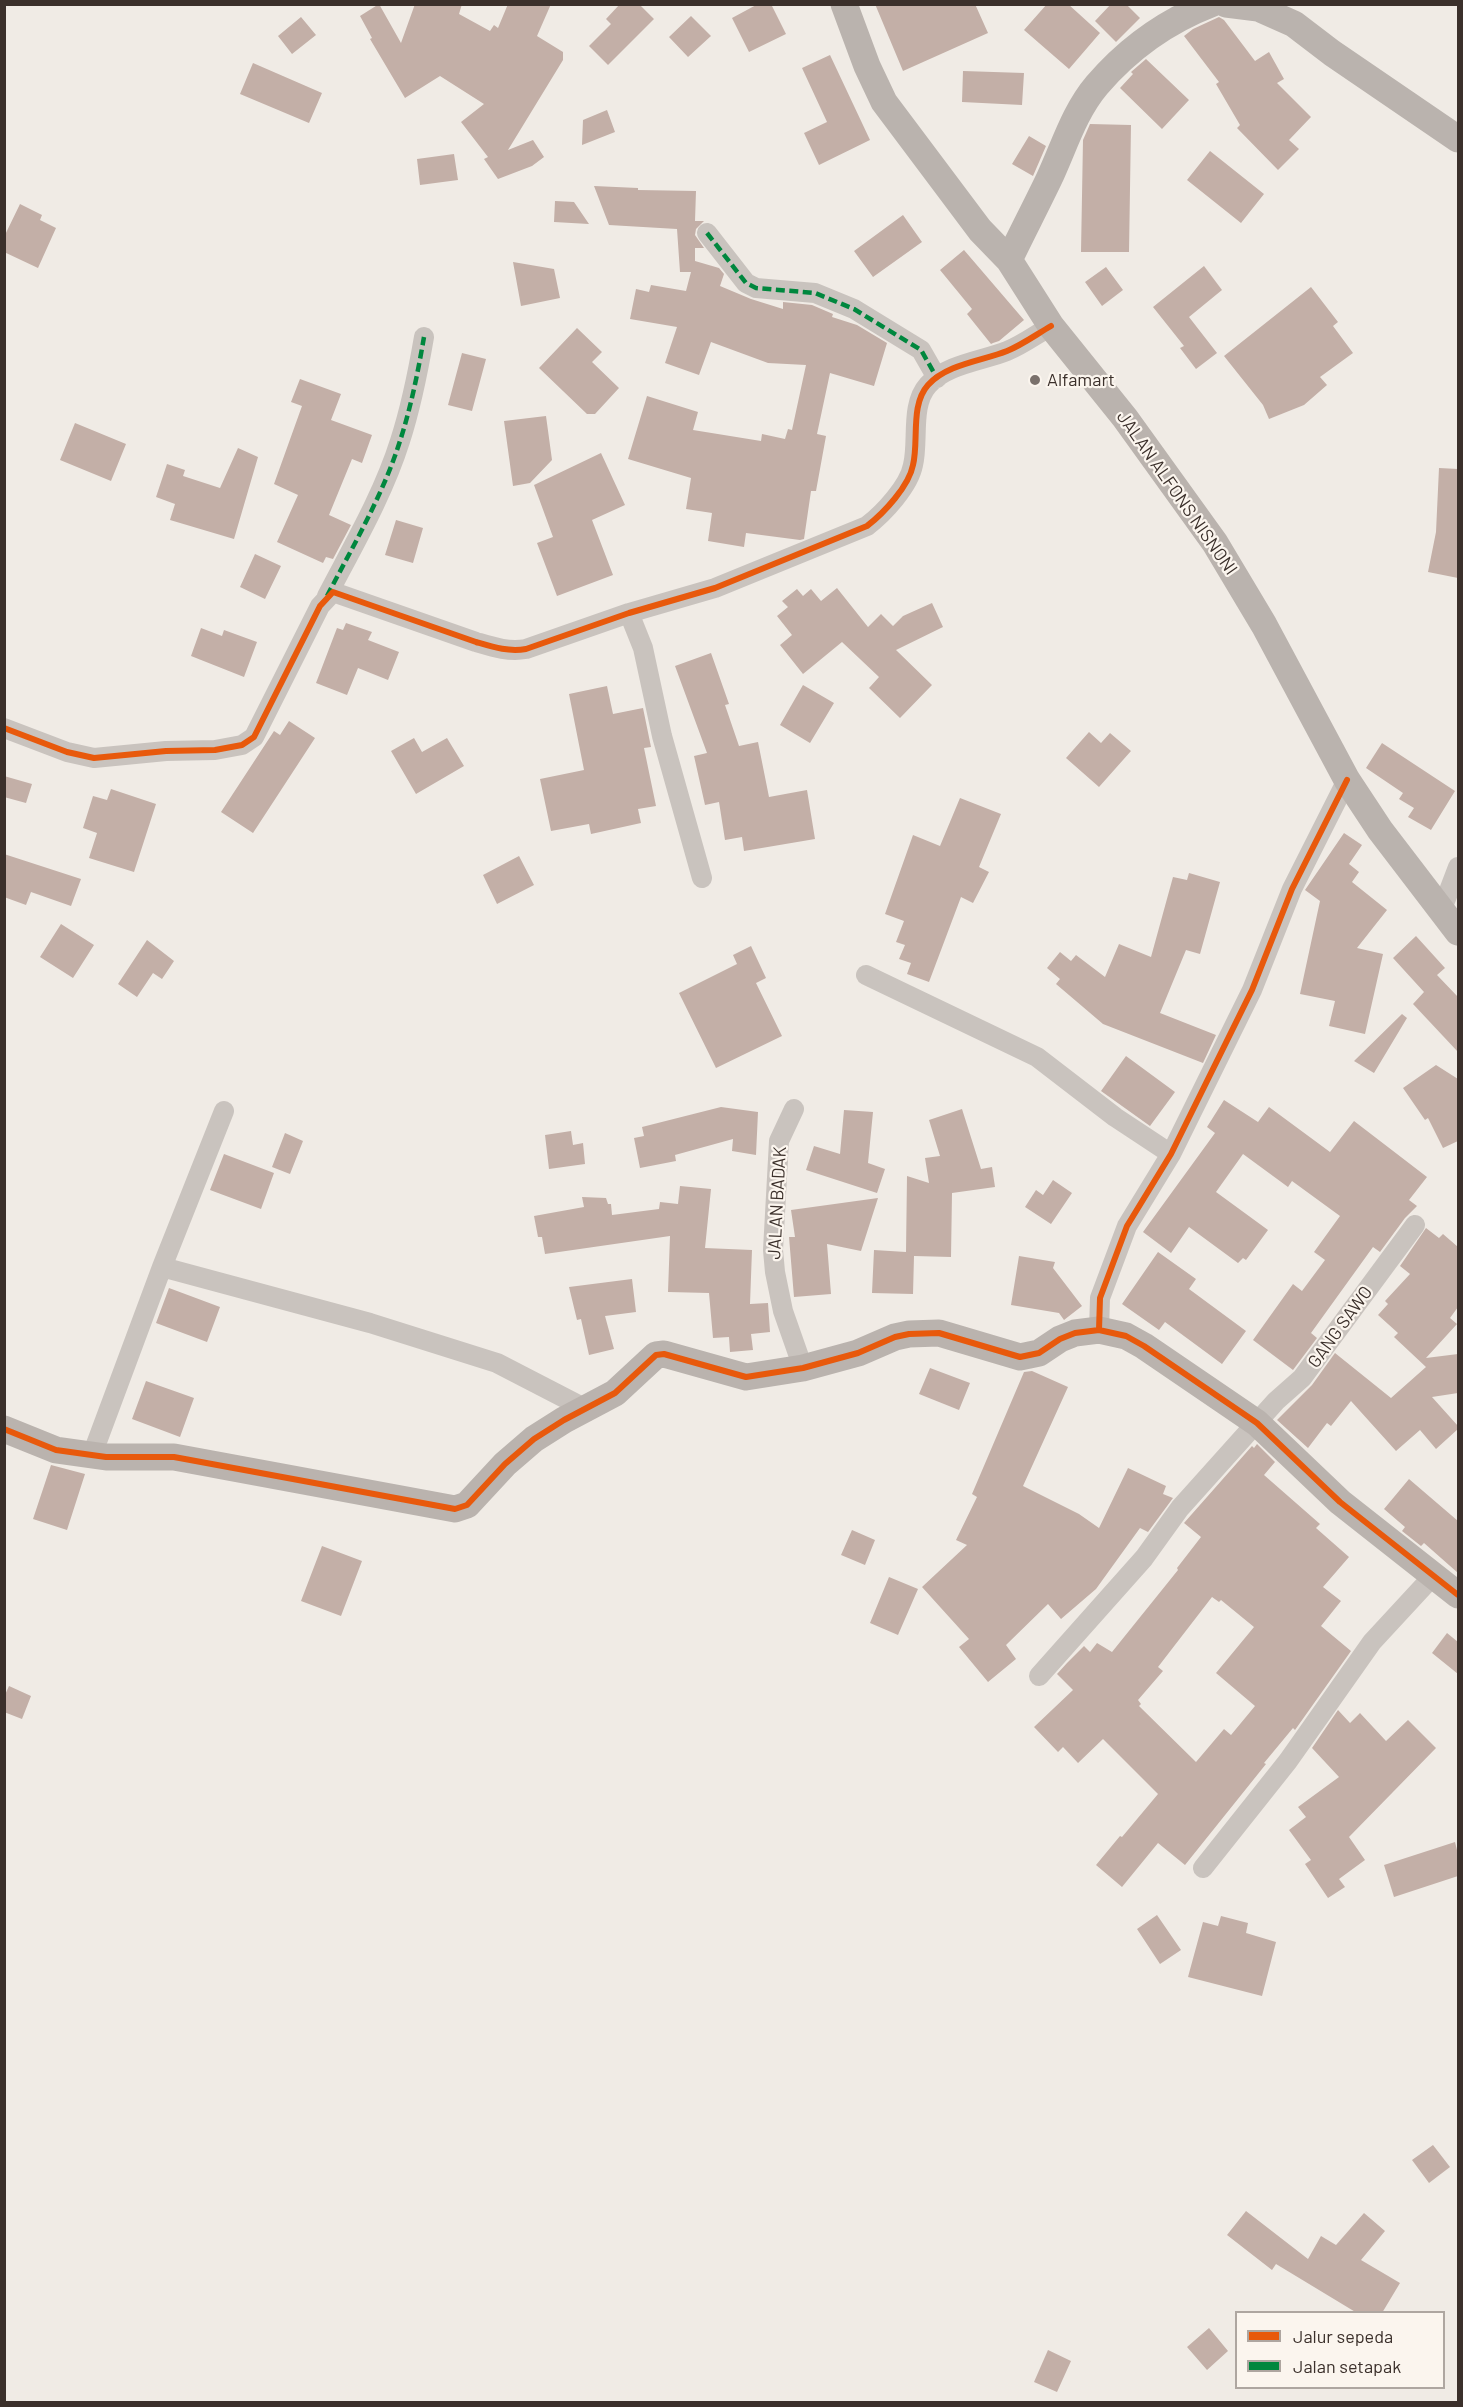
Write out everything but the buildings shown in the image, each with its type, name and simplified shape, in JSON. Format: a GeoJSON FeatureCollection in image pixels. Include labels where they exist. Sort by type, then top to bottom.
{"type":"FeatureCollection","features":[{"type":"Feature","properties":{"kind":"street","name":"JALAN ALFONS NISNONI"},"geometry":{"type":"LineString","coordinates":[[844,4],[867,66],[884,102],[980,230],[1009,261],[1051,326],[1125,418],[1215,543],[1264,625],[1347,780],[1380,830],[1458,932]]}},
{"type":"Feature","properties":{"kind":"street"},"geometry":{"type":"LineString","coordinates":[[1009,261],[1050,178],[1076,117],[1096,86],[1143,41],[1187,14],[1211,4]]}},
{"type":"Feature","properties":{"kind":"street"},"geometry":{"type":"LineString","coordinates":[[1226,4],[1258,8],[1294,24],[1332,53],[1458,139]]}},
{"type":"Feature","properties":{"kind":"street"},"geometry":{"type":"LineString","coordinates":[[707,233],[746,283],[756,288],[815,293],[854,309],[921,350],[937,378]]}},
{"type":"Feature","properties":{"kind":"street"},"geometry":{"type":"LineString","coordinates":[[327,596],[333,592],[339,592],[476,642],[498,649],[515,650],[526,649],[629,613],[715,588],[867,526],[885,510],[910,476],[914,464],[918,408],[922,394],[937,378],[951,369],[1009,350],[1051,326]]}},
{"type":"Feature","properties":{"kind":"street"},"geometry":{"type":"LineString","coordinates":[[4,728],[67,752],[94,758],[166,751],[214,750],[242,746],[254,737],[380,490],[400,442],[414,389],[424,337]]}},
{"type":"Feature","properties":{"kind":"street"},"geometry":{"type":"LineString","coordinates":[[629,613],[643,648],[662,736],[702,878]]}},
{"type":"Feature","properties":{"kind":"street"},"geometry":{"type":"LineString","coordinates":[[1099,1330],[1100,1298],[1127,1226],[1171,1154],[1252,990],[1292,889],[1347,780]]}},
{"type":"Feature","properties":{"kind":"street"},"geometry":{"type":"LineString","coordinates":[[1442,909],[1458,867]]}},
{"type":"Feature","properties":{"kind":"street"},"geometry":{"type":"LineString","coordinates":[[866,975],[1037,1057],[1115,1117],[1171,1154]]}},
{"type":"Feature","properties":{"kind":"street","name":"JALAN BADAK"},"geometry":{"type":"LineString","coordinates":[[794,1109],[779,1141],[772,1250],[783,1311],[803,1368]]}},
{"type":"Feature","properties":{"kind":"street"},"geometry":{"type":"LineString","coordinates":[[92,1455],[162,1267],[224,1111]]}},
{"type":"Feature","properties":{"kind":"street","name":"GANG SAWO"},"geometry":{"type":"LineString","coordinates":[[1040,1676],[1144,1558],[1180,1508],[1276,1401],[1302,1378],[1415,1225]]}},
{"type":"Feature","properties":{"kind":"street"},"geometry":{"type":"LineString","coordinates":[[162,1267],[370,1323],[497,1363],[586,1408]]}},
{"type":"Feature","properties":{"kind":"street"},"geometry":{"type":"LineString","coordinates":[[4,1429],[56,1450],[134,1458],[174,1457],[455,1509],[467,1505],[505,1464],[534,1439],[586,1408],[615,1394],[656,1355],[664,1354],[746,1377],[803,1368],[858,1353],[895,1337],[909,1334],[939,1333],[1020,1357],[1039,1353],[1060,1339],[1075,1333],[1099,1330],[1126,1336],[1144,1346],[1257,1423],[1340,1502],[1458,1595]]}},
{"type":"Feature","properties":{"kind":"street"},"geometry":{"type":"LineString","coordinates":[[1203,1868],[1276,1778],[1372,1642],[1433,1576]]}},
{"type":"Feature","properties":{"kind":"marked path"},"geometry":{"type":"LineString","coordinates":[[707,233],[746,283],[756,288],[815,293],[854,309],[921,350],[937,378]]}},
{"type":"Feature","properties":{"kind":"marked path"},"geometry":{"type":"LineString","coordinates":[[327,596],[367,520],[393,461],[411,402],[424,337]]}},
{"type":"Feature","properties":{"kind":"cycle path"},"geometry":{"type":"LineString","coordinates":[[4,728],[67,752],[94,758],[166,751],[215,750],[242,745],[254,737],[320,606],[333,592],[476,642],[513,650],[526,649],[629,613],[715,588],[867,526],[895,499],[911,473],[915,455],[917,413],[922,393],[928,385],[945,372],[1007,351],[1051,326]]}},
{"type":"Feature","properties":{"kind":"cycle path"},"geometry":{"type":"LineString","coordinates":[[1099,1330],[1100,1298],[1127,1226],[1171,1154],[1252,990],[1292,889],[1347,780]]}},
{"type":"Feature","properties":{"kind":"cycle path"},"geometry":{"type":"LineString","coordinates":[[4,1429],[56,1450],[106,1457],[174,1457],[455,1509],[467,1505],[505,1464],[534,1439],[615,1393],[656,1355],[664,1354],[746,1377],[803,1368],[858,1353],[895,1337],[909,1334],[939,1333],[1020,1357],[1039,1353],[1060,1339],[1075,1333],[1099,1330],[1126,1336],[1144,1346],[1257,1423],[1340,1502],[1458,1595]]}},
{"type":"Feature","properties":{"kind":"place","name":"Alfamart"},"geometry":{"type":"Point","coordinates":[1035,380]}}]}
